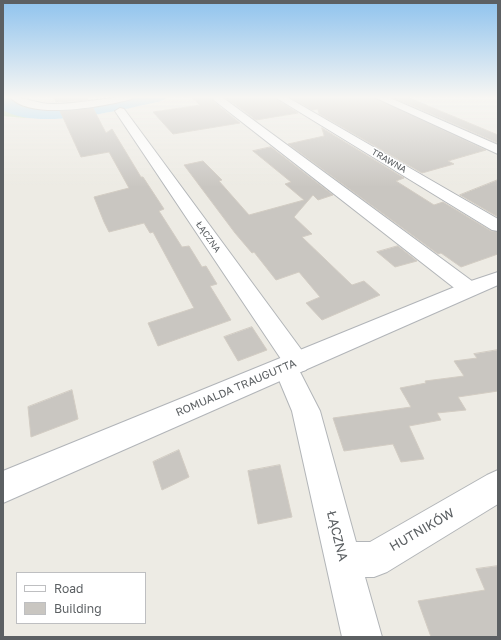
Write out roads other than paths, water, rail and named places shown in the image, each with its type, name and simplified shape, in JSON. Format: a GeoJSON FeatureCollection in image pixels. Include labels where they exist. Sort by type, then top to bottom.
{"type":"FeatureCollection","features":[{"type":"Feature","properties":{"kind":"street","name":"ŁĄCZNA"},"geometry":{"type":"LineString","coordinates":[[140,127],[291,365],[306,411],[362,637]]}},
{"type":"Feature","properties":{"kind":"street"},"geometry":{"type":"LineString","coordinates":[[255,127],[469,289]]}},
{"type":"Feature","properties":{"kind":"street","name":"TRAWNA"},"geometry":{"type":"LineString","coordinates":[[330,127],[498,226]]}},
{"type":"Feature","properties":{"kind":"street"},"geometry":{"type":"LineString","coordinates":[[446,127],[498,150]]}},
{"type":"Feature","properties":{"kind":"street","name":"ROMUALDA TRAUGUTTA"},"geometry":{"type":"LineString","coordinates":[[3,487],[498,278]]}},
{"type":"Feature","properties":{"kind":"street","name":"HUTNIKÓW"},"geometry":{"type":"LineString","coordinates":[[343,561],[374,559],[498,486]]}}]}
